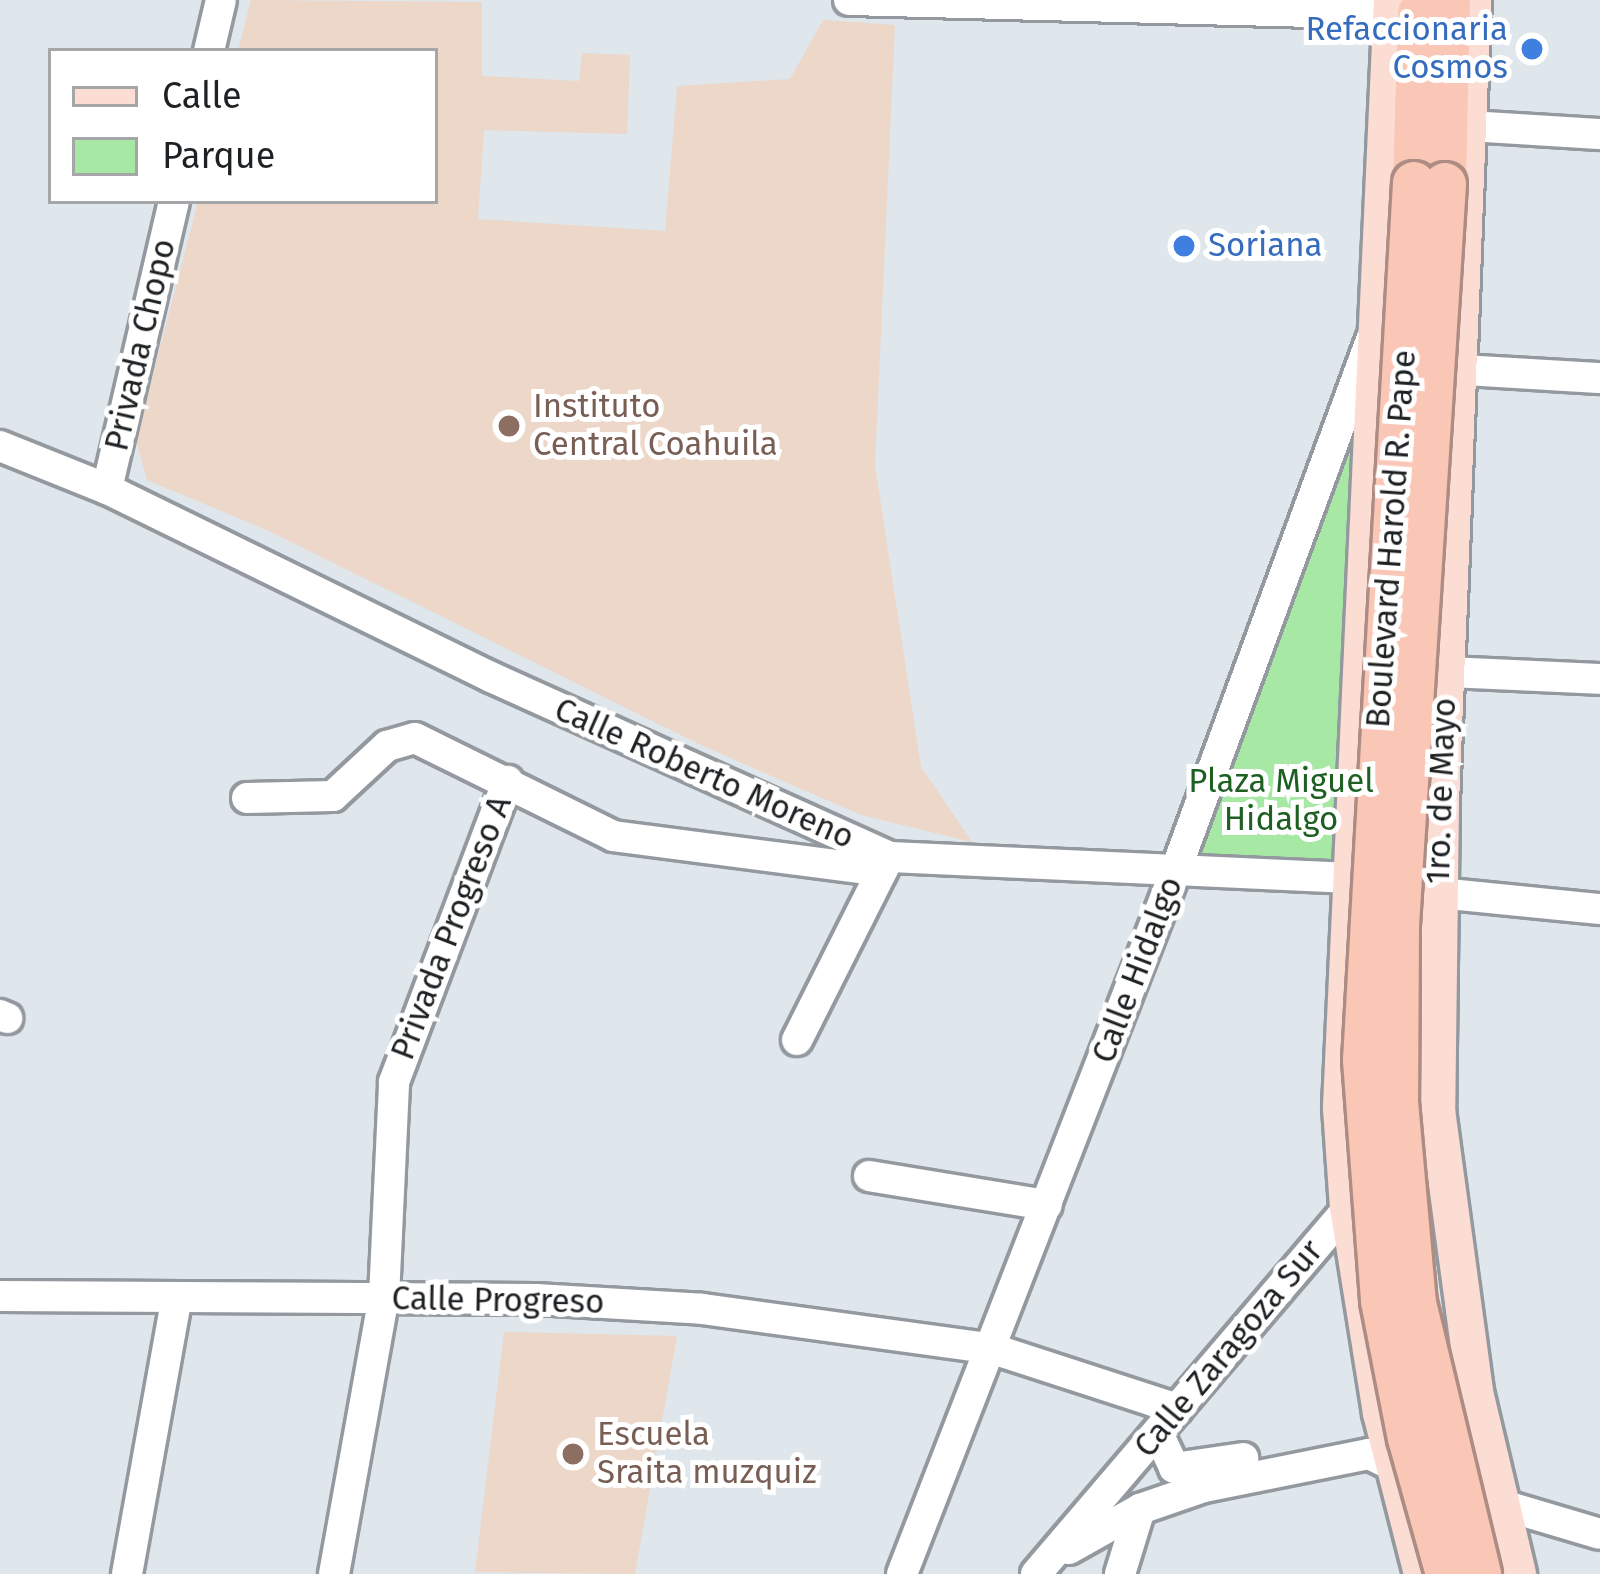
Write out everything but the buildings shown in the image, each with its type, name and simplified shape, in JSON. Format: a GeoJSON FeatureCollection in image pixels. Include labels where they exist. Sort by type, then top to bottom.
{"type":"FeatureCollection","features":[{"type":"Feature","properties":{"kind":"highway","name":"Boulevard Harold R. Pape"},"geometry":{"type":"LineString","coordinates":[[1447,1574],[1409,1438],[1382,1301],[1364,1060],[1429,183],[1449,0]]}},
{"type":"Feature","properties":{"kind":"highway","name":"Boulevard Harold R. Pape"},"geometry":{"type":"LineString","coordinates":[[1401,4],[1429,183],[1398,925],[1397,1102],[1415,1303],[1480,1574]]}},
{"type":"Feature","properties":{"kind":"main road","name":"1ro. de Mayo"},"geometry":{"type":"LineString","coordinates":[[1473,0],[1464,370],[1439,893],[1439,1145],[1456,1270],[1499,1504],[1519,1574]]}},
{"type":"Feature","properties":{"kind":"main road"},"geometry":{"type":"LineString","coordinates":[[1401,4],[1378,308],[1341,1070],[1348,1207],[1379,1404],[1422,1574]]}},
{"type":"Feature","properties":{"kind":"main road"},"geometry":{"type":"LineString","coordinates":[[1360,1283],[1368,1268],[1398,1250],[1437,1255],[1456,1270]]}},
{"type":"Feature","properties":{"kind":"street"},"geometry":{"type":"LineString","coordinates":[[210,48],[221,0]]}},
{"type":"Feature","properties":{"kind":"street"},"geometry":{"type":"LineString","coordinates":[[849,0],[1401,4]]}},
{"type":"Feature","properties":{"kind":"street"},"geometry":{"type":"LineString","coordinates":[[1468,126],[1600,134]]}},
{"type":"Feature","properties":{"kind":"street","name":"Privada Chopo"},"geometry":{"type":"LineString","coordinates":[[107,489],[173,204]]}},
{"type":"Feature","properties":{"kind":"street","name":"Calle Hidalgo"},"geometry":{"type":"LineString","coordinates":[[902,1574],[1174,875],[1378,308]]}},
{"type":"Feature","properties":{"kind":"street"},"geometry":{"type":"LineString","coordinates":[[1464,370],[1600,378]]}},
{"type":"Feature","properties":{"kind":"street","name":"Calle Roberto Moreno"},"geometry":{"type":"LineString","coordinates":[[0,446],[107,489],[886,864],[1347,878]]}},
{"type":"Feature","properties":{"kind":"street"},"geometry":{"type":"LineString","coordinates":[[1447,672],[1600,679]]}},
{"type":"Feature","properties":{"kind":"street"},"geometry":{"type":"LineString","coordinates":[[247,798],[333,796],[387,746],[415,738],[592,828],[634,841],[886,864],[796,1040]]}},
{"type":"Feature","properties":{"kind":"street","name":"Privada Progreso A"},"geometry":{"type":"LineString","coordinates":[[334,1574],[384,1298],[394,1082],[508,782]]}},
{"type":"Feature","properties":{"kind":"street"},"geometry":{"type":"LineString","coordinates":[[1439,893],[1600,909]]}},
{"type":"Feature","properties":{"kind":"street","name":"Calle Zaragoza Sur"},"geometry":{"type":"LineString","coordinates":[[1040,1570],[1348,1207],[1378,1178],[1439,1145]]}},
{"type":"Feature","properties":{"kind":"street"},"geometry":{"type":"LineString","coordinates":[[869,1176],[1047,1205]]}},
{"type":"Feature","properties":{"kind":"street","name":"Calle Progreso"},"geometry":{"type":"LineString","coordinates":[[0,1296],[384,1298],[702,1309],[993,1349],[1178,1409]]}},
{"type":"Feature","properties":{"kind":"street"},"geometry":{"type":"LineString","coordinates":[[127,1574],[177,1297]]}},
{"type":"Feature","properties":{"kind":"street"},"geometry":{"type":"LineString","coordinates":[[1157,1433],[1167,1464],[1208,1466],[1361,1434],[1379,1404]]}},
{"type":"Feature","properties":{"kind":"street"},"geometry":{"type":"LineString","coordinates":[[1040,1570],[1140,1509],[1269,1472],[1369,1454],[1394,1466]]}},
{"type":"Feature","properties":{"kind":"street"},"geometry":{"type":"LineString","coordinates":[[1499,1504],[1600,1534]]}},
{"type":"Feature","properties":{"kind":"street"},"geometry":{"type":"LineString","coordinates":[[1120,1574],[1140,1509]]}},
{"type":"Feature","properties":{"kind":"shaded area","name":"Instituto Central Coahuila"},"geometry":{"type":"Polygon","coordinates":[[[251,0],[482,2],[482,76],[579,81],[582,53],[630,55],[627,134],[484,130],[478,219],[665,231],[677,86],[790,79],[823,20],[895,25],[875,465],[921,767],[972,842],[861,815],[701,745],[269,531],[147,480],[136,441],[197,204],[438,204],[438,48],[239,48],[251,0]]]}},
{"type":"Feature","properties":{"kind":"shaded area","name":"Escuela Sraita muzquiz"},"geometry":{"type":"Polygon","coordinates":[[[504,1332],[677,1336],[635,1574],[475,1572],[504,1332]]]}},
{"type":"Feature","properties":{"kind":"green space","name":"Plaza Miguel Hidalgo"},"geometry":{"type":"Polygon","coordinates":[[[1364,388],[1338,866],[1194,862],[1364,388]]]}},
{"type":"Feature","properties":{"kind":"place","name":"Refaccionaria Cosmos"},"geometry":{"type":"Point","coordinates":[1532,49]}},
{"type":"Feature","properties":{"kind":"place","name":"Soriana"},"geometry":{"type":"Point","coordinates":[1184,246]}},
{"type":"Feature","properties":{"kind":"place","name":"Instituto Central Coahuila"},"geometry":{"type":"Point","coordinates":[509,426]}},
{"type":"Feature","properties":{"kind":"place","name":"Escuela Sraita muzquiz"},"geometry":{"type":"Point","coordinates":[573,1454]}}]}
